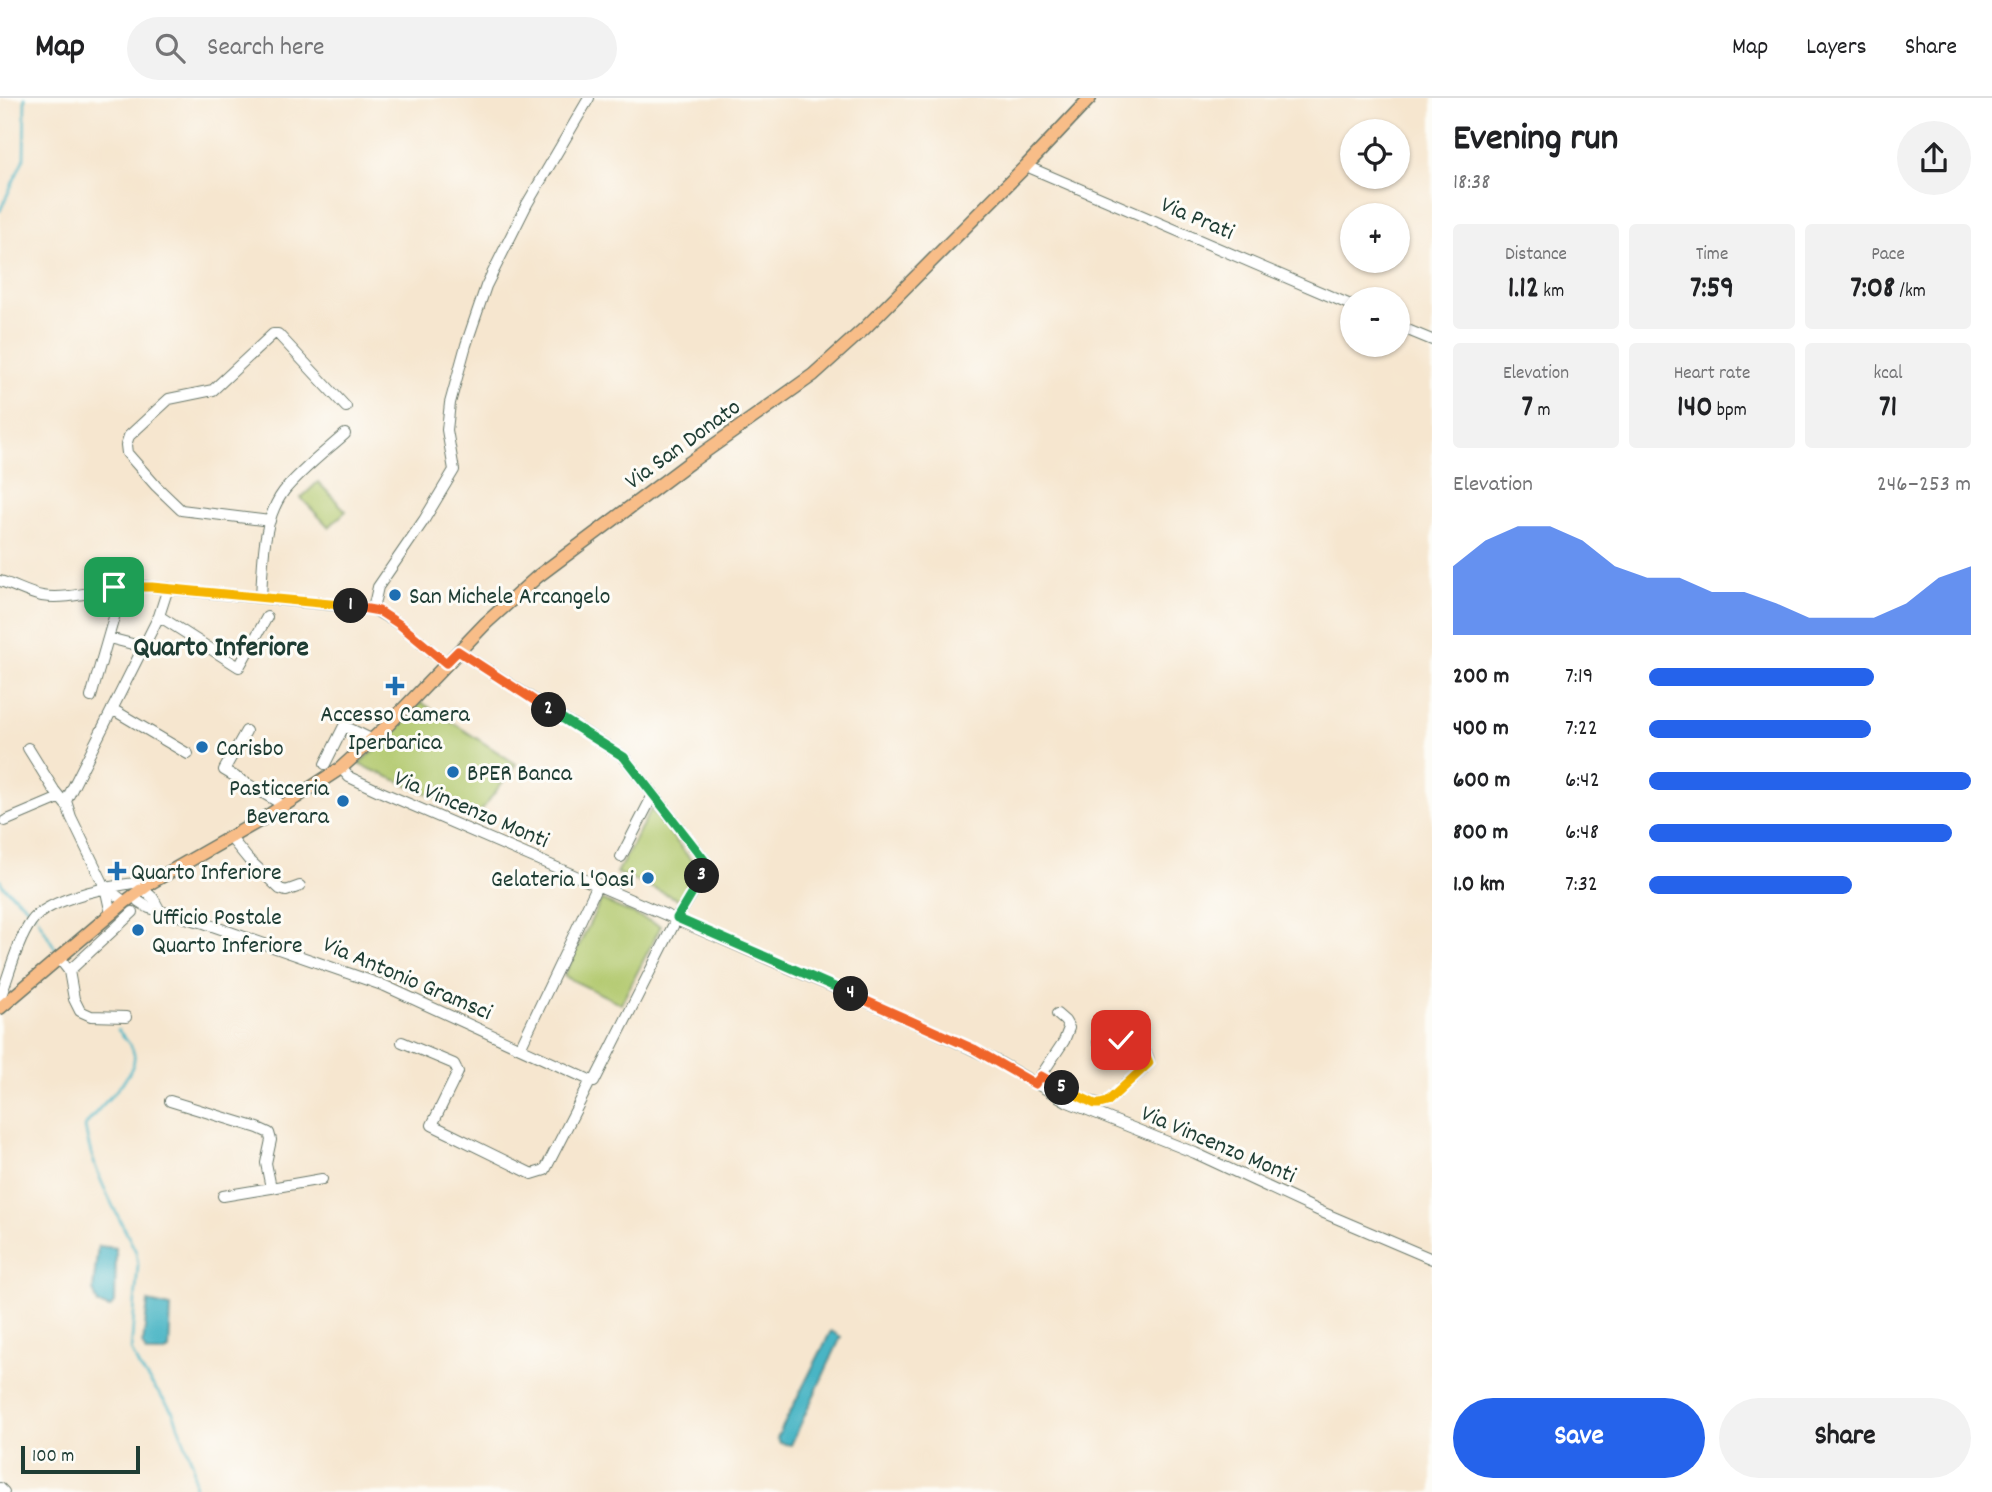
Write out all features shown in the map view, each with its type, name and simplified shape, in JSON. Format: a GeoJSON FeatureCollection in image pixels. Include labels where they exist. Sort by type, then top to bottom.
{"type":"FeatureCollection","features":[{"type":"Feature","properties":{"kind":"main road","name":"Via San Donato"},"geometry":{"type":"LineString","coordinates":[[0,1008],[111,914],[341,768],[373,740],[494,615],[537,577],[689,463],[813,375],[864,329],[1090,98]]}},
{"type":"Feature","properties":{"kind":"street"},"geometry":{"type":"LineString","coordinates":[[373,609],[378,587],[454,470],[447,430],[450,403],[486,285],[527,204],[589,98]]}},
{"type":"Feature","properties":{"kind":"street","name":"Via Prati"},"geometry":{"type":"LineString","coordinates":[[1026,166],[1340,300]]}},
{"type":"Feature","properties":{"kind":"street"},"geometry":{"type":"LineString","coordinates":[[1410,331],[1432,340]]}},
{"type":"Feature","properties":{"kind":"street"},"geometry":{"type":"LineString","coordinates":[[270,521],[181,510],[127,453],[129,436],[169,399],[213,390],[273,334],[278,334],[346,407]]}},
{"type":"Feature","properties":{"kind":"street"},"geometry":{"type":"LineString","coordinates":[[261,598],[272,513],[285,491],[345,434]]}},
{"type":"Feature","properties":{"kind":"street"},"geometry":{"type":"LineString","coordinates":[[0,581],[41,596],[55,597],[114,587],[141,586],[373,609],[399,624],[446,663]]}},
{"type":"Feature","properties":{"kind":"street"},"geometry":{"type":"LineString","coordinates":[[5,821],[63,801],[67,797],[159,616],[168,588]]}},
{"type":"Feature","properties":{"kind":"street"},"geometry":{"type":"LineString","coordinates":[[91,697],[118,600]]}},
{"type":"Feature","properties":{"kind":"street"},"geometry":{"type":"LineString","coordinates":[[159,616],[239,667],[267,617]]}},
{"type":"Feature","properties":{"kind":"street"},"geometry":{"type":"LineString","coordinates":[[109,638],[144,647]]}},
{"type":"Feature","properties":{"kind":"street"},"geometry":{"type":"LineString","coordinates":[[402,1042],[454,1065],[458,1072],[432,1125],[532,1174],[545,1170],[591,1080],[594,1082],[677,918],[709,866],[624,757],[458,651]]}},
{"type":"Feature","properties":{"kind":"street"},"geometry":{"type":"LineString","coordinates":[[112,709],[188,754]]}},
{"type":"Feature","properties":{"kind":"street"},"geometry":{"type":"LineString","coordinates":[[325,764],[344,726],[373,740]]}},
{"type":"Feature","properties":{"kind":"street"},"geometry":{"type":"LineString","coordinates":[[246,731],[224,769],[285,806]]}},
{"type":"Feature","properties":{"kind":"street"},"geometry":{"type":"LineString","coordinates":[[28,748],[63,801],[105,887],[111,914]]}},
{"type":"Feature","properties":{"kind":"street","name":"Via Vincenzo Monti"},"geometry":{"type":"LineString","coordinates":[[341,768],[349,777],[368,786],[974,1049],[1060,1093],[1337,1219],[1432,1259]]}},
{"type":"Feature","properties":{"kind":"street"},"geometry":{"type":"LineString","coordinates":[[621,857],[653,795]]}},
{"type":"Feature","properties":{"kind":"street"},"geometry":{"type":"LineString","coordinates":[[230,837],[248,859],[280,889],[285,891],[300,886]]}},
{"type":"Feature","properties":{"kind":"street","name":"Via San Donato"},"geometry":{"type":"LineString","coordinates":[[0,998],[25,933],[36,916],[68,900],[133,881],[137,896]]}},
{"type":"Feature","properties":{"kind":"street"},"geometry":{"type":"LineString","coordinates":[[520,1048],[598,884]]}},
{"type":"Feature","properties":{"kind":"street","name":"Via Antonio Gramsci"},"geometry":{"type":"LineString","coordinates":[[105,887],[137,896],[159,909],[385,986],[591,1080]]}},
{"type":"Feature","properties":{"kind":"street"},"geometry":{"type":"LineString","coordinates":[[69,971],[137,896]]}},
{"type":"Feature","properties":{"kind":"street"},"geometry":{"type":"LineString","coordinates":[[59,958],[69,971],[79,1011],[90,1016],[126,1017]]}},
{"type":"Feature","properties":{"kind":"street"},"geometry":{"type":"LineString","coordinates":[[1038,1080],[1065,1041],[1069,1028],[1057,1014]]}},
{"type":"Feature","properties":{"kind":"street"},"geometry":{"type":"LineString","coordinates":[[1060,1093],[1095,1104],[1107,1102],[1149,1063],[1144,1050],[1132,1043],[1121,1040],[1109,1045],[1098,1042]]}},
{"type":"Feature","properties":{"kind":"street"},"geometry":{"type":"LineString","coordinates":[[170,1101],[269,1133],[271,1140],[266,1163],[271,1188]]}},
{"type":"Feature","properties":{"kind":"street"},"geometry":{"type":"LineString","coordinates":[[223,1196],[322,1179]]}},
{"type":"Feature","properties":{"kind":"street"},"geometry":{"type":"LineString","coordinates":[[0,1488],[4,1492]]}},
{"type":"Feature","properties":{"kind":"green space"},"geometry":{"type":"Polygon","coordinates":[[[318,482],[346,511],[329,527],[301,498],[318,482]]]}},
{"type":"Feature","properties":{"kind":"green space"},"geometry":{"type":"Polygon","coordinates":[[[421,702],[516,764],[478,815],[358,764],[384,743],[421,702]]]}},
{"type":"Feature","properties":{"kind":"green space"},"geometry":{"type":"Polygon","coordinates":[[[651,809],[698,869],[680,900],[617,873],[651,809]]]}},
{"type":"Feature","properties":{"kind":"green space"},"geometry":{"type":"Polygon","coordinates":[[[601,900],[661,926],[621,1004],[564,976],[601,900]]]}},
{"type":"Feature","properties":{"kind":"water"},"geometry":{"type":"Polygon","coordinates":[[[98,1246],[116,1248],[115,1303],[110,1308],[98,1304],[93,1290],[98,1246]]]}},
{"type":"Feature","properties":{"kind":"water"},"geometry":{"type":"Polygon","coordinates":[[[148,1302],[171,1307],[169,1350],[163,1353],[146,1353],[143,1344],[148,1302]]]}},
{"type":"Feature","properties":{"kind":"water"},"geometry":{"type":"Polygon","coordinates":[[[831,1331],[841,1337],[791,1445],[780,1443],[777,1438],[831,1331]]]}},
{"type":"Feature","properties":{"kind":"waterway"},"geometry":{"type":"LineString","coordinates":[[0,211],[24,158],[25,98]]}},
{"type":"Feature","properties":{"kind":"waterway"},"geometry":{"type":"LineString","coordinates":[[0,880],[3,886],[35,914]]}},
{"type":"Feature","properties":{"kind":"waterway"},"geometry":{"type":"LineString","coordinates":[[38,919],[56,950]]}},
{"type":"Feature","properties":{"kind":"waterway"},"geometry":{"type":"LineString","coordinates":[[118,1030],[132,1047],[134,1054],[130,1072],[85,1127],[99,1176],[136,1252],[138,1265],[131,1350],[139,1367],[173,1412],[193,1464],[195,1492]]}},
{"type":"Feature","properties":{"kind":"place","name":"San Michele Arcangelo"},"geometry":{"type":"Point","coordinates":[395,595]}},
{"type":"Feature","properties":{"kind":"place","name":"Accesso Camera Iperbarica"},"geometry":{"type":"Point","coordinates":[395,686]}},
{"type":"Feature","properties":{"kind":"place","name":"Carisbo"},"geometry":{"type":"Point","coordinates":[202,747]}},
{"type":"Feature","properties":{"kind":"place","name":"BPER Banca"},"geometry":{"type":"Point","coordinates":[453,772]}},
{"type":"Feature","properties":{"kind":"place","name":"Pasticceria Beverara"},"geometry":{"type":"Point","coordinates":[343,801]}},
{"type":"Feature","properties":{"kind":"place","name":"Quarto Inferiore"},"geometry":{"type":"Point","coordinates":[117,871]}},
{"type":"Feature","properties":{"kind":"place","name":"Gelateria L'Oasi"},"geometry":{"type":"Point","coordinates":[648,878]}},
{"type":"Feature","properties":{"kind":"place","name":"Ufficio Postale Quarto Inferiore"},"geometry":{"type":"Point","coordinates":[138,930]}},
{"type":"Feature","properties":{"kind":"district","name":"Quarto Inferiore"},"geometry":{"type":"Point","coordinates":[221,645]}},
{"type":"Feature","properties":{"kind":"route"},"geometry":{"type":"LineString","coordinates":[[114,587],[152,587],[376,610],[399,624],[446,663],[458,651],[624,757],[709,866],[677,918],[974,1049],[1035,1084],[1041,1076],[1095,1104],[1107,1102],[1149,1063],[1144,1050],[1121,1040]]}}]}
